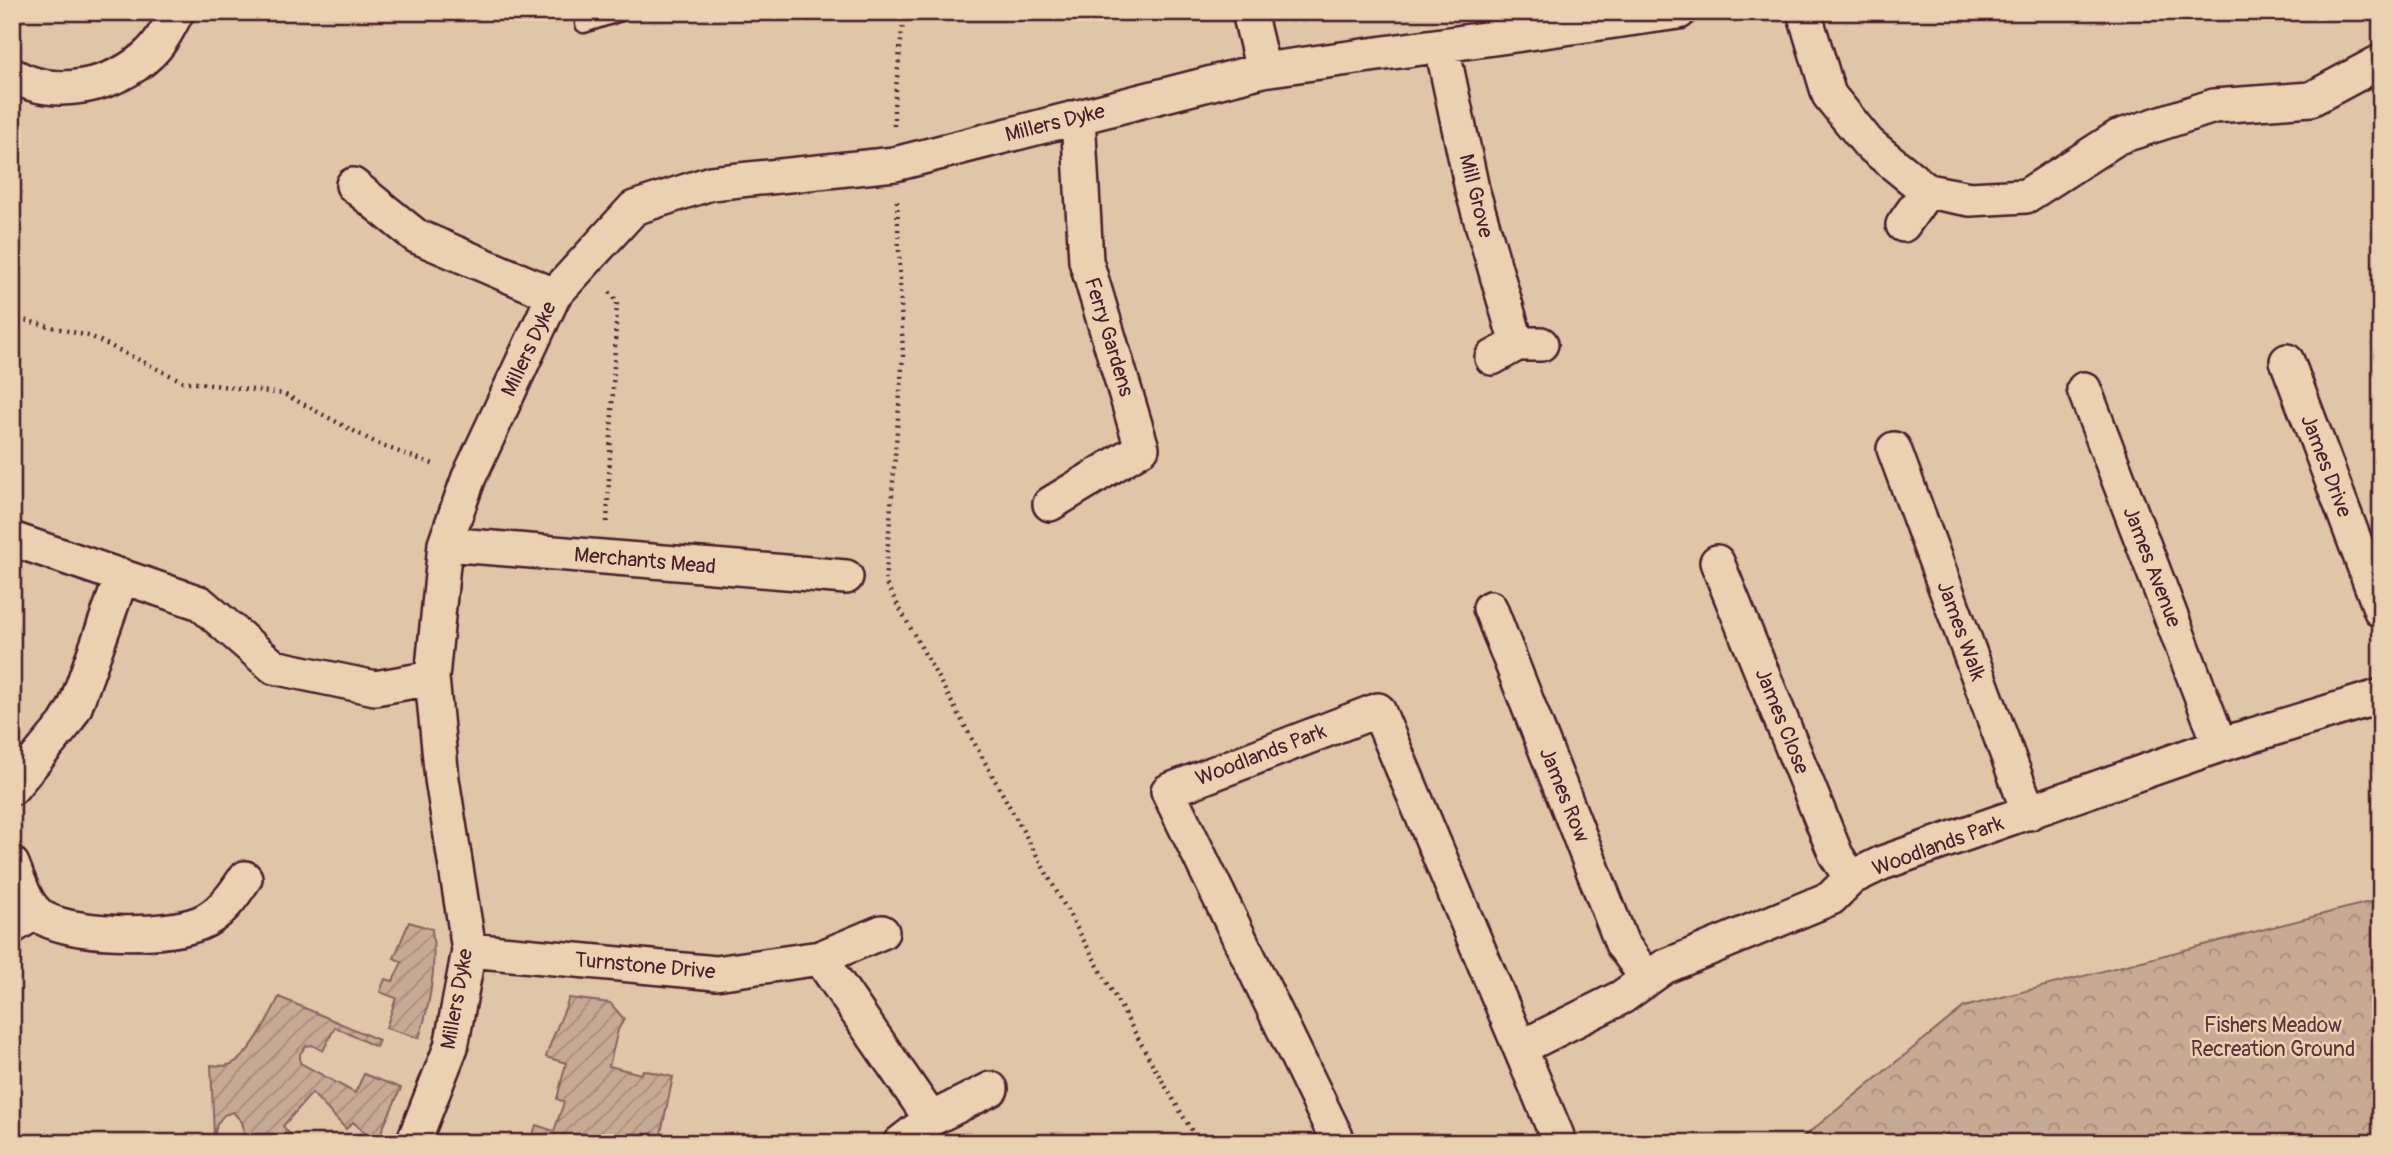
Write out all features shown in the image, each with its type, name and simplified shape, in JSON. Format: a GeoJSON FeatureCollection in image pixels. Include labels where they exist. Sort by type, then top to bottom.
{"type":"FeatureCollection","features":[{"type":"Feature","properties":{"kind":"street"},"geometry":{"type":"LineString","coordinates":[[12,75],[22,81],[50,88],[81,86],[110,79],[136,66],[153,51],[177,12]]}},
{"type":"Feature","properties":{"kind":"street"},"geometry":{"type":"LineString","coordinates":[[1249,12],[1263,70]]}},
{"type":"Feature","properties":{"kind":"street","name":"Millers Dyke"},"geometry":{"type":"LineString","coordinates":[[414,1143],[452,1047],[469,950],[442,779],[432,678],[445,544],[469,477],[554,295],[634,208],[711,183],[895,164],[1263,70],[1679,12]]}},
{"type":"Feature","properties":{"kind":"street"},"geometry":{"type":"LineString","coordinates":[[1804,12],[1829,95],[1868,143],[1927,191],[1970,200],[2026,196],[2118,137],[2214,106],[2311,99],[2380,62]]}},
{"type":"Feature","properties":{"kind":"street","name":"Mill Grove"},"geometry":{"type":"LineString","coordinates":[[1442,47],[1472,189],[1516,349]]}},
{"type":"Feature","properties":{"kind":"street","name":"Ferry Gardens"},"geometry":{"type":"LineString","coordinates":[[1050,504],[1142,448],[1086,261],[1078,117]]}},
{"type":"Feature","properties":{"kind":"street"},"geometry":{"type":"LineString","coordinates":[[353,185],[416,236],[554,295]]}},
{"type":"Feature","properties":{"kind":"street"},"geometry":{"type":"LineString","coordinates":[[1903,225],[1927,191]]}},
{"type":"Feature","properties":{"kind":"street","name":"James Drive"},"geometry":{"type":"LineString","coordinates":[[2287,361],[2381,611]]}},
{"type":"Feature","properties":{"kind":"street","name":"James Avenue"},"geometry":{"type":"LineString","coordinates":[[2084,389],[2220,745]]}},
{"type":"Feature","properties":{"kind":"street","name":"James Walk"},"geometry":{"type":"LineString","coordinates":[[1894,449],[2029,813]]}},
{"type":"Feature","properties":{"kind":"street"},"geometry":{"type":"LineString","coordinates":[[12,539],[200,603],[274,667],[375,688],[432,678]]}},
{"type":"Feature","properties":{"kind":"street","name":"Merchants Mead"},"geometry":{"type":"LineString","coordinates":[[445,544],[846,577]]}},
{"type":"Feature","properties":{"kind":"street","name":"James Close"},"geometry":{"type":"LineString","coordinates":[[1717,562],[1836,855],[1851,878]]}},
{"type":"Feature","properties":{"kind":"street"},"geometry":{"type":"LineString","coordinates":[[12,788],[65,724],[75,707],[122,576]]}},
{"type":"Feature","properties":{"kind":"street","name":"James Row"},"geometry":{"type":"LineString","coordinates":[[1490,608],[1622,944],[1647,978]]}},
{"type":"Feature","properties":{"kind":"street","name":"Woodlands Park"},"geometry":{"type":"LineString","coordinates":[[1520,1048],[1622,997],[1664,967],[1831,898],[1851,878],[1882,863],[2220,745],[2381,696]]}},
{"type":"Feature","properties":{"kind":"street","name":"Woodlands Park"},"geometry":{"type":"LineString","coordinates":[[1339,1143],[1168,791],[1378,710],[1556,1136],[1549,1143]]}},
{"type":"Feature","properties":{"kind":"street"},"geometry":{"type":"LineString","coordinates":[[12,864],[26,898],[24,919],[46,919],[85,930],[145,933],[201,923],[219,911],[236,893],[245,878]]}},
{"type":"Feature","properties":{"kind":"street","name":"Turnstone Drive"},"geometry":{"type":"LineString","coordinates":[[469,950],[716,973],[820,958],[882,932]]}},
{"type":"Feature","properties":{"kind":"street"},"geometry":{"type":"LineString","coordinates":[[820,958],[931,1119]]}},
{"type":"Feature","properties":{"kind":"street"},"geometry":{"type":"LineString","coordinates":[[900,1143],[931,1119],[991,1089]]}},
{"type":"Feature","properties":{"kind":"lane"},"geometry":{"type":"LineString","coordinates":[[584,24],[621,12]]}},
{"type":"Feature","properties":{"kind":"path"},"geometry":{"type":"LineString","coordinates":[[904,12],[894,107],[903,355],[885,582],[1134,1032],[1199,1143]]}},
{"type":"Feature","properties":{"kind":"path"},"geometry":{"type":"LineString","coordinates":[[585,261],[617,301],[605,557]]}},
{"type":"Feature","properties":{"kind":"path"},"geometry":{"type":"LineString","coordinates":[[12,317],[92,337],[182,381],[284,394],[380,445],[469,477]]}},
{"type":"Feature","properties":{"kind":"green space","name":"Fishers Meadow Recreation Ground"},"geometry":{"type":"Polygon","coordinates":[[[2381,899],[2381,1143],[1796,1143],[1964,1007],[2381,899]]]}},
{"type":"Feature","properties":{"kind":"green space"},"geometry":{"type":"Polygon","coordinates":[[[409,922],[432,929],[432,984],[419,1038],[386,1028],[396,998],[380,992],[385,979],[393,981],[402,962],[394,958],[409,922]]]}},
{"type":"Feature","properties":{"kind":"green space"},"geometry":{"type":"Polygon","coordinates":[[[279,997],[379,1040],[376,1047],[335,1027],[323,1051],[312,1045],[306,1046],[300,1054],[300,1063],[355,1093],[364,1074],[401,1088],[376,1143],[353,1122],[346,1129],[312,1093],[283,1126],[297,1143],[274,1143],[273,1134],[245,1135],[242,1122],[233,1112],[224,1115],[217,1124],[214,1137],[211,1065],[228,1065],[244,1055],[258,1036],[279,997]]]}},
{"type":"Feature","properties":{"kind":"green space"},"geometry":{"type":"Polygon","coordinates":[[[569,998],[610,1003],[624,1019],[618,1030],[609,1066],[641,1074],[643,1070],[673,1077],[659,1143],[530,1143],[536,1125],[554,1131],[564,1102],[557,1099],[566,1063],[546,1057],[569,998]]]}}]}
